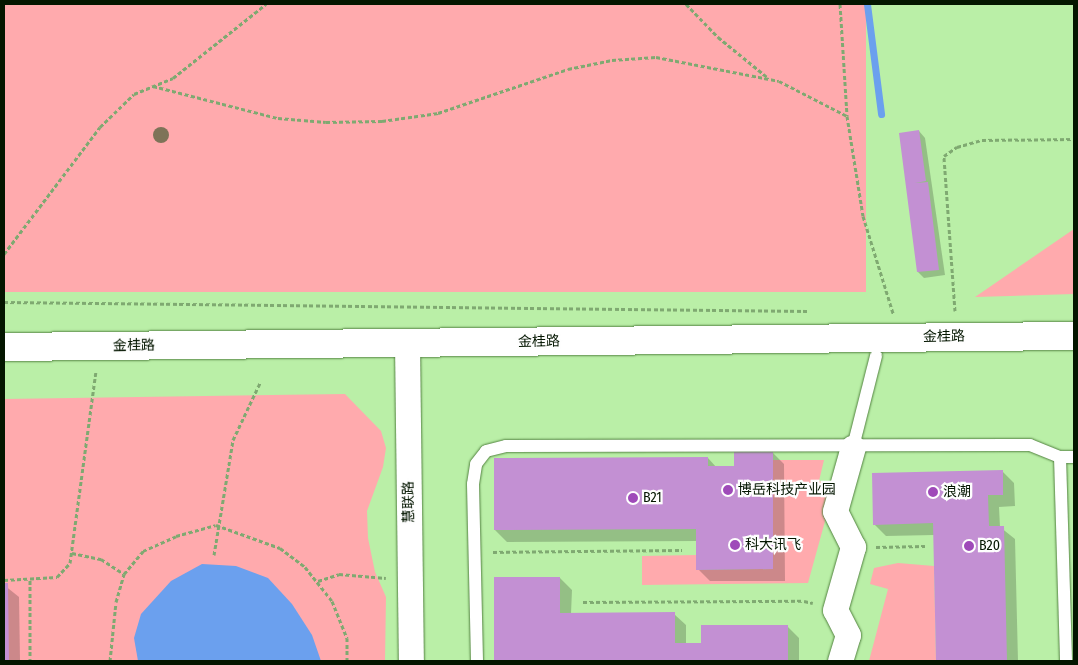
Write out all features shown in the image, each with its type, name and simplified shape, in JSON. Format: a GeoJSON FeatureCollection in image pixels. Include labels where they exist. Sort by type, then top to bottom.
{"type":"FeatureCollection","features":[{"type":"Feature","properties":{"kind":"street","name":"金桂路"},"geometry":{"type":"LineString","coordinates":[[4,366],[408,352],[901,325],[1074,336]]}},
{"type":"Feature","properties":{"kind":"street","name":"金桂路"},"geometry":{"type":"LineString","coordinates":[[4,347],[876,356],[1074,354]]}},
{"type":"Feature","properties":{"kind":"street","name":"慧联路"},"geometry":{"type":"LineString","coordinates":[[408,352],[411,661]]}},
{"type":"Feature","properties":{"kind":"street"},"geometry":{"type":"LineString","coordinates":[[840,661],[848,635],[835,610],[853,547],[835,511],[853,446]]}},
{"type":"Feature","properties":{"kind":"lane"},"geometry":{"type":"LineString","coordinates":[[853,446],[876,356]]}},
{"type":"Feature","properties":{"kind":"lane"},"geometry":{"type":"LineString","coordinates":[[477,661],[473,484],[476,464],[486,452],[506,446],[1030,446],[1060,458],[1074,457]]}},
{"type":"Feature","properties":{"kind":"lane"},"geometry":{"type":"LineString","coordinates":[[1060,458],[1066,661]]}},
{"type":"Feature","properties":{"kind":"path"},"geometry":{"type":"LineString","coordinates":[[4,254],[100,127],[134,94],[173,78],[266,4]]}},
{"type":"Feature","properties":{"kind":"path"},"geometry":{"type":"LineString","coordinates":[[686,4],[718,37],[768,78],[847,116]]}},
{"type":"Feature","properties":{"kind":"path"},"geometry":{"type":"LineString","coordinates":[[840,4],[847,116],[863,216],[892,312],[901,325]]}},
{"type":"Feature","properties":{"kind":"path"},"geometry":{"type":"LineString","coordinates":[[153,86],[278,118],[326,122],[382,121],[438,112],[568,69],[612,60],[656,57],[768,78]]}},
{"type":"Feature","properties":{"kind":"path"},"geometry":{"type":"LineString","coordinates":[[955,311],[944,156],[957,147],[982,140],[1074,139]]}},
{"type":"Feature","properties":{"kind":"path"},"geometry":{"type":"LineString","coordinates":[[4,302],[812,311]]}},
{"type":"Feature","properties":{"kind":"path"},"geometry":{"type":"LineString","coordinates":[[946,311],[965,311]]}},
{"type":"Feature","properties":{"kind":"path"},"geometry":{"type":"LineString","coordinates":[[882,312],[892,312]]}},
{"type":"Feature","properties":{"kind":"path"},"geometry":{"type":"LineString","coordinates":[[892,312],[901,325]]}},
{"type":"Feature","properties":{"kind":"path"},"geometry":{"type":"LineString","coordinates":[[4,580],[57,577],[70,564],[97,364]]}},
{"type":"Feature","properties":{"kind":"path"},"geometry":{"type":"LineString","coordinates":[[214,555],[216,525],[233,440],[260,383]]}},
{"type":"Feature","properties":{"kind":"path"},"geometry":{"type":"LineString","coordinates":[[110,661],[116,602],[124,574],[143,551],[176,536],[216,525],[280,548],[318,581],[332,602],[347,638],[347,661]]}},
{"type":"Feature","properties":{"kind":"path"},"geometry":{"type":"LineString","coordinates":[[853,547],[925,546]]}},
{"type":"Feature","properties":{"kind":"path"},"geometry":{"type":"LineString","coordinates":[[474,552],[682,550]]}},
{"type":"Feature","properties":{"kind":"path"},"geometry":{"type":"LineString","coordinates":[[72,553],[102,559],[124,574]]}},
{"type":"Feature","properties":{"kind":"path"},"geometry":{"type":"LineString","coordinates":[[318,581],[339,574],[410,580]]}},
{"type":"Feature","properties":{"kind":"path"},"geometry":{"type":"LineString","coordinates":[[30,580],[30,661]]}},
{"type":"Feature","properties":{"kind":"path"},"geometry":{"type":"LineString","coordinates":[[583,602],[804,600],[835,610]]}},
{"type":"Feature","properties":{"kind":"shaded area"},"geometry":{"type":"Polygon","coordinates":[[[4,4],[866,4],[866,292],[4,292],[4,4]]]}},
{"type":"Feature","properties":{"kind":"shaded area"},"geometry":{"type":"Polygon","coordinates":[[[1074,229],[1074,294],[975,297],[1074,229]]]}},
{"type":"Feature","properties":{"kind":"shaded area"},"geometry":{"type":"Polygon","coordinates":[[[345,394],[381,431],[386,448],[383,467],[367,511],[368,538],[375,572],[386,597],[385,661],[4,661],[4,399],[345,394]]]}},
{"type":"Feature","properties":{"kind":"shaded area"},"geometry":{"type":"Polygon","coordinates":[[[773,460],[824,460],[819,481],[835,485],[808,583],[642,585],[642,556],[696,555],[697,570],[773,569],[773,460]]]}},
{"type":"Feature","properties":{"kind":"shaded area"},"geometry":{"type":"Polygon","coordinates":[[[898,563],[934,566],[936,661],[869,661],[888,589],[870,584],[874,568],[898,563]]]}},
{"type":"Feature","properties":{"kind":"water"},"geometry":{"type":"Polygon","coordinates":[[[202,564],[236,566],[268,578],[292,604],[312,635],[321,661],[138,661],[134,638],[141,614],[171,581],[202,564]]]}},
{"type":"Feature","properties":{"kind":"building"},"geometry":{"type":"Polygon","coordinates":[[[919,130],[926,181],[915,183],[928,182],[939,270],[917,272],[899,133],[919,130]]]}},
{"type":"Feature","properties":{"kind":"building","name":"B21"},"geometry":{"type":"Polygon","coordinates":[[[734,451],[773,451],[773,569],[696,570],[696,529],[494,530],[494,458],[708,457],[708,466],[734,466],[734,451]]]}},
{"type":"Feature","properties":{"kind":"building","name":"B20"},"geometry":{"type":"Polygon","coordinates":[[[1003,470],[1003,495],[988,495],[989,526],[1004,526],[1007,661],[936,661],[933,523],[873,525],[872,473],[1003,470]]]}},
{"type":"Feature","properties":{"kind":"building"},"geometry":{"type":"Polygon","coordinates":[[[494,577],[560,577],[560,613],[675,612],[675,643],[701,643],[701,625],[788,625],[788,661],[494,661],[494,577]]]}},
{"type":"Feature","properties":{"kind":"building"},"geometry":{"type":"Polygon","coordinates":[[[4,583],[8,583],[9,661],[4,661],[4,583]]]}},
{"type":"Feature","properties":{"kind":"waterway"},"geometry":{"type":"LineString","coordinates":[[867,4],[881,114]]}},
{"type":"Feature","properties":{"kind":"place","name":"博岳科技产业园"},"geometry":{"type":"Point","coordinates":[728,490]}},
{"type":"Feature","properties":{"kind":"place","name":"浪潮"},"geometry":{"type":"Point","coordinates":[933,492]}},
{"type":"Feature","properties":{"kind":"place","name":"B21"},"geometry":{"type":"Point","coordinates":[633,498]}},
{"type":"Feature","properties":{"kind":"place","name":"科大讯飞"},"geometry":{"type":"Point","coordinates":[735,545]}},
{"type":"Feature","properties":{"kind":"place","name":"B20"},"geometry":{"type":"Point","coordinates":[969,546]}}]}
